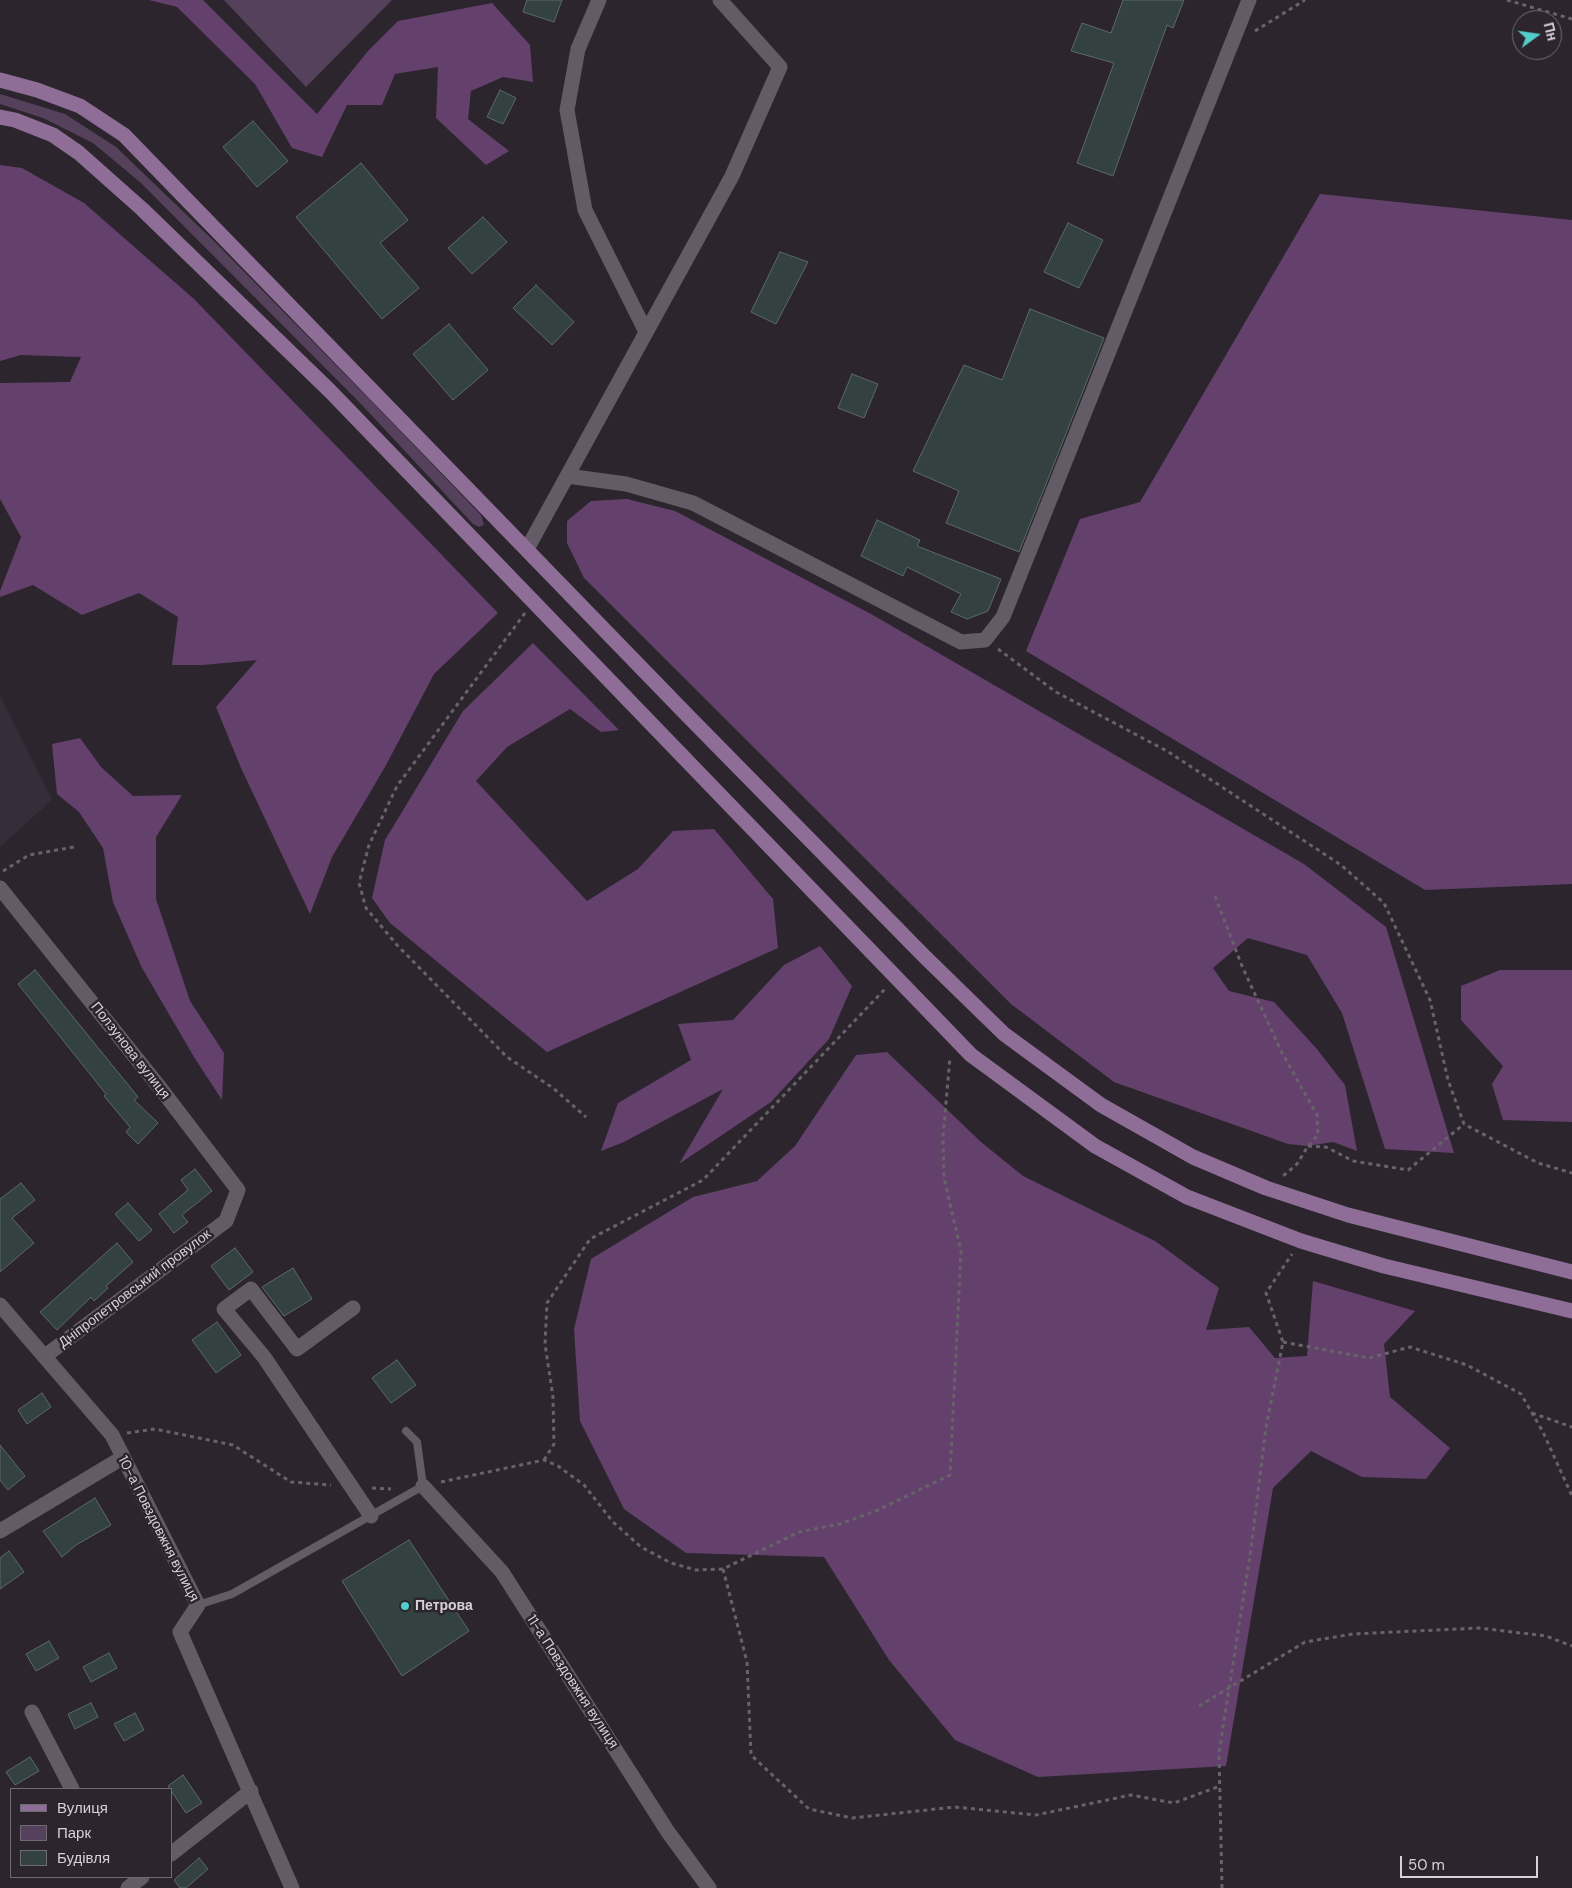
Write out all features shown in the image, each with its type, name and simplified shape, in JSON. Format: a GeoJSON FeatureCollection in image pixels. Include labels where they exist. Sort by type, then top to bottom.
{"type":"FeatureCollection","features":[{"type":"Feature","properties":{"kind":"main road"},"geometry":{"type":"LineString","coordinates":[[0,80],[38,90],[80,106],[124,135],[925,957],[1004,1034],[1101,1105],[1193,1157],[1266,1188],[1348,1216],[1572,1272]]}},
{"type":"Feature","properties":{"kind":"main road"},"geometry":{"type":"LineString","coordinates":[[0,117],[15,120],[53,134],[79,153],[142,209],[330,391],[532,603],[971,1055],[1094,1146],[1187,1197],[1301,1241],[1384,1266],[1572,1311]]}},
{"type":"Feature","properties":{"kind":"street"},"geometry":{"type":"LineString","coordinates":[[599,0],[578,49],[567,110],[585,210],[646,332]]}},
{"type":"Feature","properties":{"kind":"street"},"geometry":{"type":"LineString","coordinates":[[527,549],[732,176],[780,67],[720,0]]}},
{"type":"Feature","properties":{"kind":"street"},"geometry":{"type":"LineString","coordinates":[[567,476],[626,484],[693,503],[961,642],[985,640],[1003,617],[1249,0]]}},
{"type":"Feature","properties":{"kind":"street","name":"Ползунова вулиця"},"geometry":{"type":"LineString","coordinates":[[0,888],[161,1089],[238,1190],[226,1221]]}},
{"type":"Feature","properties":{"kind":"street","name":"Дніпропетровський провулок"},"geometry":{"type":"LineString","coordinates":[[45,1356],[226,1221]]}},
{"type":"Feature","properties":{"kind":"street"},"geometry":{"type":"LineString","coordinates":[[352,1308],[297,1349],[251,1289],[224,1310],[264,1357],[371,1516]]}},
{"type":"Feature","properties":{"kind":"street","name":"10-а Повздовжня вулиця"},"geometry":{"type":"LineString","coordinates":[[0,1305],[112,1435],[198,1605],[180,1632],[292,1888]]}},
{"type":"Feature","properties":{"kind":"street"},"geometry":{"type":"LineString","coordinates":[[0,1531],[122,1458]]}},
{"type":"Feature","properties":{"kind":"street","name":"11-а Повздовжня вулиця"},"geometry":{"type":"LineString","coordinates":[[423,1486],[502,1572],[668,1832],[708,1888]]}},
{"type":"Feature","properties":{"kind":"street"},"geometry":{"type":"LineString","coordinates":[[32,1712],[71,1788]]}},
{"type":"Feature","properties":{"kind":"street"},"geometry":{"type":"LineString","coordinates":[[172,1853],[251,1792]]}},
{"type":"Feature","properties":{"kind":"street"},"geometry":{"type":"LineString","coordinates":[[128,1888],[141,1878]]}},
{"type":"Feature","properties":{"kind":"lane"},"geometry":{"type":"LineString","coordinates":[[198,1605],[232,1594],[423,1486],[417,1442],[406,1430]]}},
{"type":"Feature","properties":{"kind":"path"},"geometry":{"type":"LineString","coordinates":[[1231,46],[1305,0]]}},
{"type":"Feature","properties":{"kind":"path"},"geometry":{"type":"LineString","coordinates":[[1507,0],[1572,19]]}},
{"type":"Feature","properties":{"kind":"path"},"geometry":{"type":"LineString","coordinates":[[532,603],[397,786],[370,845],[359,883],[366,908],[397,945],[507,1057],[553,1088],[586,1117]]}},
{"type":"Feature","properties":{"kind":"path"},"geometry":{"type":"LineString","coordinates":[[985,640],[1056,692],[1167,751],[1341,865],[1384,903],[1430,1000],[1448,1080],[1464,1124],[1538,1163],[1572,1173]]}},
{"type":"Feature","properties":{"kind":"path"},"geometry":{"type":"LineString","coordinates":[[0,873],[29,855],[74,847]]}},
{"type":"Feature","properties":{"kind":"path"},"geometry":{"type":"LineString","coordinates":[[1215,896],[1242,966],[1281,1050],[1317,1115],[1318,1136],[1308,1146],[1297,1164],[1266,1188]]}},
{"type":"Feature","properties":{"kind":"path"},"geometry":{"type":"LineString","coordinates":[[544,1460],[554,1444],[553,1397],[545,1344],[547,1303],[590,1239],[703,1180],[895,977]]}},
{"type":"Feature","properties":{"kind":"path"},"geometry":{"type":"LineString","coordinates":[[370,1488],[400,1490],[544,1460],[558,1466],[584,1485],[613,1522],[641,1547],[671,1563],[696,1570],[723,1569],[799,1532],[840,1524],[878,1510],[950,1475],[961,1251],[944,1178],[943,1137],[952,1036]]}},
{"type":"Feature","properties":{"kind":"path"},"geometry":{"type":"LineString","coordinates":[[1308,1146],[1326,1147],[1353,1161],[1408,1170],[1464,1124]]}},
{"type":"Feature","properties":{"kind":"path"},"geometry":{"type":"LineString","coordinates":[[1222,1888],[1219,1753],[1251,1549],[1266,1428],[1283,1342],[1266,1293],[1301,1241]]}},
{"type":"Feature","properties":{"kind":"path"},"geometry":{"type":"LineString","coordinates":[[1283,1342],[1369,1358],[1410,1347],[1468,1365],[1521,1394],[1572,1496]]}},
{"type":"Feature","properties":{"kind":"path"},"geometry":{"type":"LineString","coordinates":[[1531,1412],[1572,1427]]}},
{"type":"Feature","properties":{"kind":"path"},"geometry":{"type":"LineString","coordinates":[[112,1435],[155,1429],[233,1445],[291,1482],[341,1486]]}},
{"type":"Feature","properties":{"kind":"path"},"geometry":{"type":"LineString","coordinates":[[723,1569],[747,1662],[751,1755],[810,1809],[852,1818],[955,1807],[1036,1815],[1131,1795],[1174,1803],[1220,1786]]}},
{"type":"Feature","properties":{"kind":"path"},"geometry":{"type":"LineString","coordinates":[[1199,1706],[1306,1642],[1353,1634],[1479,1628],[1546,1636],[1572,1646]]}},
{"type":"Feature","properties":{"kind":"shaded area"},"geometry":{"type":"Polygon","coordinates":[[[149,0],[203,0],[317,114],[368,51],[398,21],[492,3],[530,45],[533,82],[503,77],[471,91],[468,119],[509,151],[486,165],[436,118],[438,67],[395,74],[382,105],[347,105],[322,157],[292,148],[255,84],[177,7],[149,0]]]}},
{"type":"Feature","properties":{"kind":"shaded area"},"geometry":{"type":"Polygon","coordinates":[[[0,165],[22,168],[84,203],[194,299],[498,613],[434,674],[385,767],[332,857],[310,914],[241,768],[216,707],[257,660],[203,665],[172,665],[178,617],[139,593],[82,615],[33,585],[0,597],[0,591],[21,537],[0,499],[0,383],[70,382],[81,357],[21,355],[0,361],[0,165]]]}},
{"type":"Feature","properties":{"kind":"shaded area"},"geometry":{"type":"Polygon","coordinates":[[[1320,194],[1572,220],[1572,884],[1425,890],[1026,651],[1080,519],[1140,502],[1320,194]]]}},
{"type":"Feature","properties":{"kind":"shaded area"},"geometry":{"type":"Polygon","coordinates":[[[627,499],[675,511],[871,614],[1304,864],[1386,927],[1454,1153],[1385,1149],[1342,1013],[1307,955],[1248,938],[1213,968],[1229,991],[1274,1002],[1316,1048],[1345,1085],[1357,1151],[1333,1142],[1308,1146],[1288,1144],[1114,1082],[1011,1004],[584,578],[567,543],[567,521],[591,501],[627,499]]]}},
{"type":"Feature","properties":{"kind":"shaded area"},"geometry":{"type":"Polygon","coordinates":[[[533,643],[619,730],[601,732],[570,709],[507,747],[476,781],[587,901],[638,869],[673,831],[714,829],[773,899],[778,948],[547,1052],[390,923],[372,898],[385,840],[463,711],[533,643]]]}},
{"type":"Feature","properties":{"kind":"shaded area"},"geometry":{"type":"Polygon","coordinates":[[[0,696],[52,800],[0,847],[0,696]]]}},
{"type":"Feature","properties":{"kind":"shaded area"},"geometry":{"type":"Polygon","coordinates":[[[80,738],[101,767],[133,796],[182,795],[156,837],[156,899],[190,1001],[224,1053],[222,1100],[194,1057],[142,968],[113,902],[103,848],[79,812],[57,794],[52,744],[80,738]]]}},
{"type":"Feature","properties":{"kind":"shaded area"},"geometry":{"type":"Polygon","coordinates":[[[820,946],[852,986],[829,1039],[771,1102],[679,1164],[723,1089],[624,1142],[601,1151],[618,1103],[691,1060],[678,1024],[733,1020],[784,965],[820,946]]]}},
{"type":"Feature","properties":{"kind":"shaded area"},"geometry":{"type":"Polygon","coordinates":[[[1500,970],[1572,970],[1572,1122],[1503,1120],[1492,1084],[1503,1066],[1461,1020],[1461,986],[1500,970]]]}},
{"type":"Feature","properties":{"kind":"shaded area"},"geometry":{"type":"Polygon","coordinates":[[[887,1052],[981,1142],[1023,1176],[1155,1241],[1219,1288],[1206,1330],[1249,1327],[1275,1358],[1307,1356],[1313,1281],[1415,1311],[1384,1344],[1390,1397],[1450,1448],[1426,1479],[1362,1477],[1311,1451],[1273,1488],[1226,1766],[1038,1777],[955,1740],[889,1660],[824,1557],[686,1553],[624,1509],[580,1421],[574,1329],[591,1259],[693,1197],[757,1181],[795,1146],[856,1055],[887,1052]]]}},
{"type":"Feature","properties":{"kind":"green space"},"geometry":{"type":"Polygon","coordinates":[[[224,0],[392,0],[306,87],[224,0]]]}},
{"type":"Feature","properties":{"kind":"green space"},"geometry":{"type":"Polygon","coordinates":[[[0,94],[65,114],[116,147],[218,245],[377,407],[481,515],[484,525],[479,527],[473,524],[361,404],[141,183],[93,143],[43,118],[0,104],[0,94]]]}},
{"type":"Feature","properties":{"kind":"building"},"geometry":{"type":"Polygon","coordinates":[[[527,0],[562,0],[554,22],[523,12],[527,0]]]}},
{"type":"Feature","properties":{"kind":"building"},"geometry":{"type":"Polygon","coordinates":[[[1123,0],[1184,0],[1173,28],[1167,25],[1113,176],[1077,163],[1114,63],[1071,51],[1082,23],[1111,33],[1123,0]]]}},
{"type":"Feature","properties":{"kind":"building"},"geometry":{"type":"Polygon","coordinates":[[[500,90],[516,98],[503,124],[487,117],[500,90]]]}},
{"type":"Feature","properties":{"kind":"building"},"geometry":{"type":"Polygon","coordinates":[[[253,121],[288,161],[257,187],[223,147],[253,121]]]}},
{"type":"Feature","properties":{"kind":"building"},"geometry":{"type":"Polygon","coordinates":[[[361,163],[408,220],[380,243],[419,288],[382,319],[296,217],[361,163]]]}},
{"type":"Feature","properties":{"kind":"building"},"geometry":{"type":"Polygon","coordinates":[[[483,217],[507,242],[472,274],[448,248],[483,217]]]}},
{"type":"Feature","properties":{"kind":"building"},"geometry":{"type":"Polygon","coordinates":[[[1068,223],[1103,240],[1079,288],[1044,272],[1068,223]]]}},
{"type":"Feature","properties":{"kind":"building"},"geometry":{"type":"Polygon","coordinates":[[[780,252],[808,262],[776,324],[751,312],[780,252]]]}},
{"type":"Feature","properties":{"kind":"building"},"geometry":{"type":"Polygon","coordinates":[[[536,285],[574,322],[552,345],[513,308],[536,285]]]}},
{"type":"Feature","properties":{"kind":"building"},"geometry":{"type":"Polygon","coordinates":[[[1030,309],[1104,338],[1019,552],[946,523],[959,491],[913,471],[964,365],[1002,380],[1030,309]]]}},
{"type":"Feature","properties":{"kind":"building"},"geometry":{"type":"Polygon","coordinates":[[[449,324],[488,370],[453,400],[413,354],[449,324]]]}},
{"type":"Feature","properties":{"kind":"building"},"geometry":{"type":"Polygon","coordinates":[[[852,374],[878,384],[864,418],[838,408],[852,374]]]}},
{"type":"Feature","properties":{"kind":"building"},"geometry":{"type":"Polygon","coordinates":[[[877,520],[920,540],[917,546],[1001,579],[988,611],[967,619],[951,612],[961,594],[907,567],[903,576],[861,556],[877,520]]]}},
{"type":"Feature","properties":{"kind":"building"},"geometry":{"type":"Polygon","coordinates":[[[35,970],[138,1097],[134,1100],[158,1123],[138,1144],[126,1132],[130,1127],[104,1096],[106,1094],[18,984],[35,970]]]}},
{"type":"Feature","properties":{"kind":"building"},"geometry":{"type":"Polygon","coordinates":[[[195,1169],[212,1191],[182,1215],[188,1222],[174,1233],[159,1214],[188,1190],[181,1180],[195,1169]]]}},
{"type":"Feature","properties":{"kind":"building"},"geometry":{"type":"Polygon","coordinates":[[[21,1183],[35,1200],[12,1218],[34,1243],[0,1272],[0,1199],[21,1183]]]}},
{"type":"Feature","properties":{"kind":"building"},"geometry":{"type":"Polygon","coordinates":[[[128,1203],[152,1230],[139,1241],[115,1214],[128,1203]]]}},
{"type":"Feature","properties":{"kind":"building"},"geometry":{"type":"Polygon","coordinates":[[[117,1243],[133,1262],[106,1286],[108,1288],[94,1301],[91,1297],[57,1330],[40,1312],[117,1243]]]}},
{"type":"Feature","properties":{"kind":"building"},"geometry":{"type":"Polygon","coordinates":[[[235,1248],[253,1272],[229,1290],[211,1266],[235,1248]]]}},
{"type":"Feature","properties":{"kind":"building"},"geometry":{"type":"Polygon","coordinates":[[[293,1268],[312,1299],[284,1316],[262,1287],[293,1268]]]}},
{"type":"Feature","properties":{"kind":"building"},"geometry":{"type":"Polygon","coordinates":[[[217,1322],[241,1355],[216,1373],[192,1340],[217,1322]]]}},
{"type":"Feature","properties":{"kind":"building"},"geometry":{"type":"Polygon","coordinates":[[[397,1360],[416,1385],[391,1403],[372,1378],[397,1360]]]}},
{"type":"Feature","properties":{"kind":"building"},"geometry":{"type":"Polygon","coordinates":[[[42,1393],[51,1407],[27,1424],[18,1410],[42,1393]]]}},
{"type":"Feature","properties":{"kind":"building"},"geometry":{"type":"Polygon","coordinates":[[[0,1445],[25,1476],[8,1490],[0,1480],[0,1445]]]}},
{"type":"Feature","properties":{"kind":"building"},"geometry":{"type":"Polygon","coordinates":[[[95,1498],[111,1525],[76,1545],[62,1557],[43,1531],[95,1498]]]}},
{"type":"Feature","properties":{"kind":"building","name":"Петрова"},"geometry":{"type":"Polygon","coordinates":[[[409,1540],[469,1631],[402,1676],[342,1581],[409,1540]]]}},
{"type":"Feature","properties":{"kind":"building"},"geometry":{"type":"Polygon","coordinates":[[[9,1551],[24,1572],[0,1589],[0,1558],[9,1551]]]}},
{"type":"Feature","properties":{"kind":"building"},"geometry":{"type":"Polygon","coordinates":[[[49,1641],[59,1658],[36,1671],[26,1654],[49,1641]]]}},
{"type":"Feature","properties":{"kind":"building"},"geometry":{"type":"Polygon","coordinates":[[[109,1653],[117,1668],[91,1682],[83,1667],[109,1653]]]}},
{"type":"Feature","properties":{"kind":"building"},"geometry":{"type":"Polygon","coordinates":[[[91,1703],[98,1717],[75,1729],[68,1714],[91,1703]]]}},
{"type":"Feature","properties":{"kind":"building"},"geometry":{"type":"Polygon","coordinates":[[[135,1713],[144,1730],[124,1741],[114,1724],[135,1713]]]}},
{"type":"Feature","properties":{"kind":"building"},"geometry":{"type":"Polygon","coordinates":[[[30,1757],[39,1771],[15,1785],[6,1772],[30,1757]]]}},
{"type":"Feature","properties":{"kind":"building"},"geometry":{"type":"Polygon","coordinates":[[[183,1775],[202,1803],[186,1813],[172,1792],[172,1788],[168,1786],[183,1775]]]}},
{"type":"Feature","properties":{"kind":"building"},"geometry":{"type":"Polygon","coordinates":[[[199,1858],[208,1869],[186,1888],[180,1888],[174,1880],[199,1858]]]}},
{"type":"Feature","properties":{"kind":"place","name":"Петрова"},"geometry":{"type":"Point","coordinates":[405,1606]}}]}
